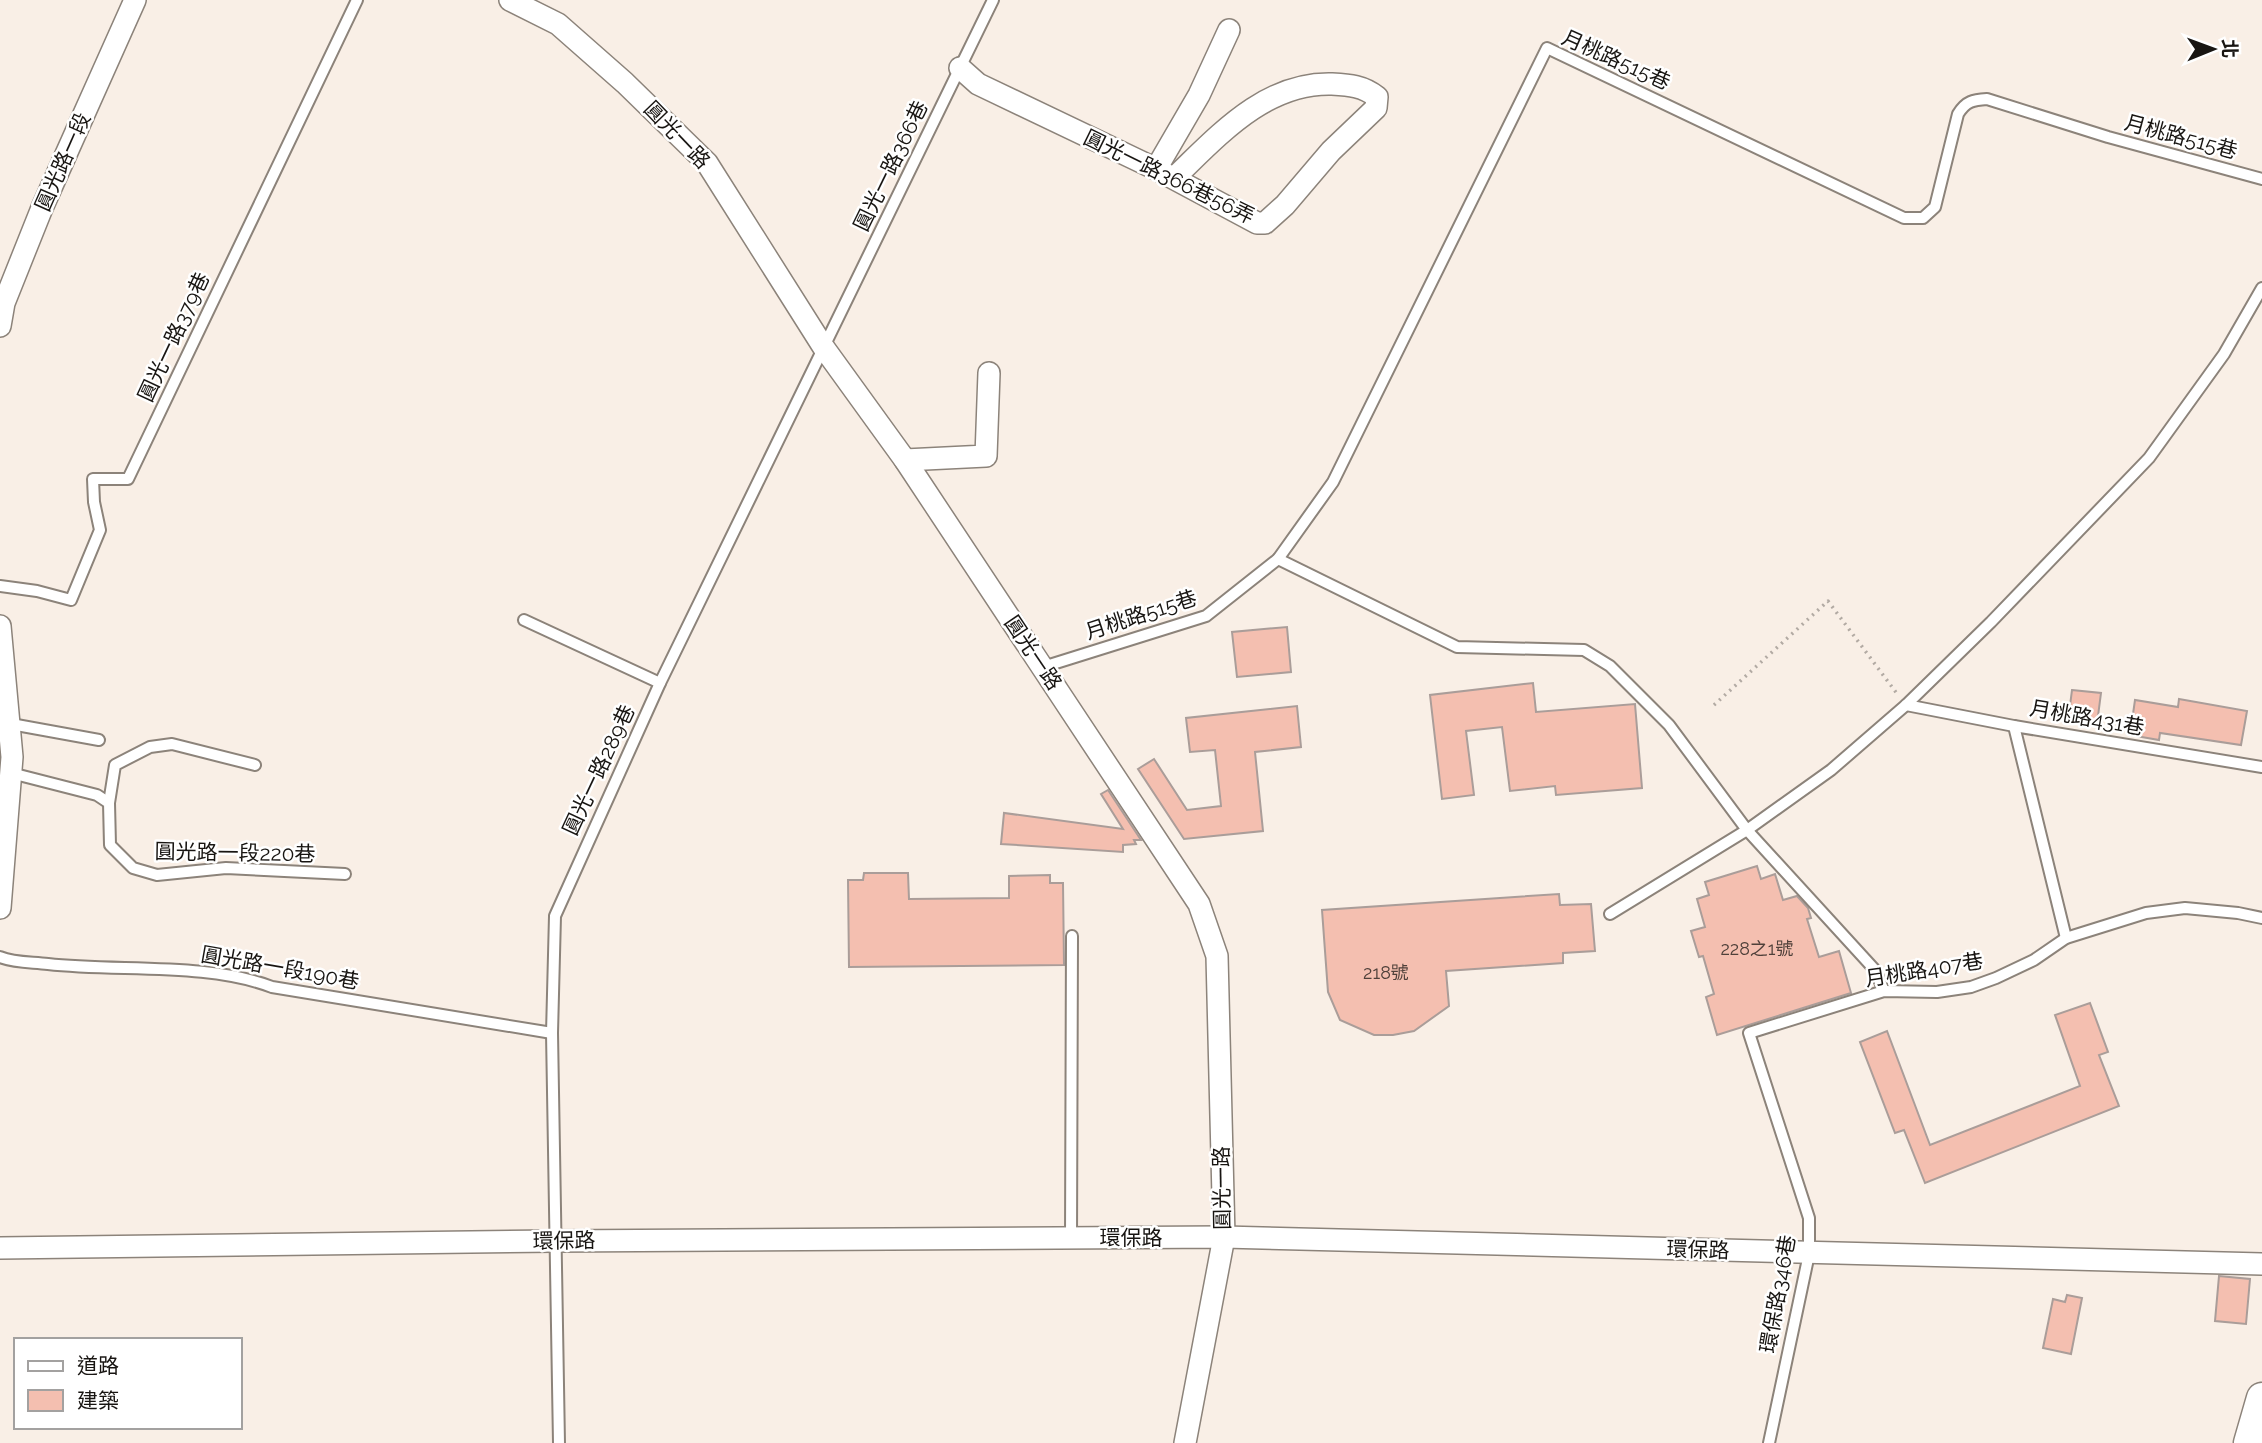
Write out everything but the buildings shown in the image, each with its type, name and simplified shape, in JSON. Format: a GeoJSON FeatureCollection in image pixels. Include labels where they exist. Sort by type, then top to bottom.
{"type":"FeatureCollection","features":[{"type":"Feature","properties":{"kind":"street","name":"圓光路一段"},"geometry":{"type":"LineString","coordinates":[[0,326],[2,303],[135,0]]}},
{"type":"Feature","properties":{"kind":"street","name":"圓光一路"},"geometry":{"type":"LineString","coordinates":[[510,0],[558,24],[625,83],[707,163],[824,348],[905,460],[1199,904],[1217,956],[1224,1237],[1185,1443]]}},
{"type":"Feature","properties":{"kind":"street"},"geometry":{"type":"LineString","coordinates":[[1165,173],[1229,30]]}},
{"type":"Feature","properties":{"kind":"street","name":"圓光一路366巷56弄"},"geometry":{"type":"LineString","coordinates":[[960,68],[978,84],[1165,173],[1257,223],[1265,223],[1285,205],[1331,151],[1376,108],[1377,97],[1356,85],[1324,84],[1285,90],[1257,105],[1165,173]]}},
{"type":"Feature","properties":{"kind":"street"},"geometry":{"type":"LineString","coordinates":[[905,460],[986,456],[989,373]]}},
{"type":"Feature","properties":{"kind":"street"},"geometry":{"type":"LineString","coordinates":[[0,626],[11,724],[0,908]]}},
{"type":"Feature","properties":{"kind":"street","name":"環保路"},"geometry":{"type":"LineString","coordinates":[[0,1248],[1224,1237],[2262,1264]]}},
{"type":"Feature","properties":{"kind":"street"},"geometry":{"type":"LineString","coordinates":[[2249,1443],[2262,1398]]}},
{"type":"Feature","properties":{"kind":"lane","name":"圓光一路379巷"},"geometry":{"type":"LineString","coordinates":[[0,586],[37,591],[71,600],[100,530],[94,502],[93,479],[128,479],[357,0]]}},
{"type":"Feature","properties":{"kind":"lane","name":"圓光一路366巷"},"geometry":{"type":"LineString","coordinates":[[824,348],[993,0]]}},
{"type":"Feature","properties":{"kind":"lane","name":"月桃路515巷"},"geometry":{"type":"LineString","coordinates":[[1042,667],[1206,616],[1278,559],[1333,482],[1547,48],[1904,218],[1923,218],[1935,207],[1958,114],[1964,104],[1971,100],[1987,99],[2108,137],[2262,179]]}},
{"type":"Feature","properties":{"kind":"lane"},"geometry":{"type":"LineString","coordinates":[[1610,914],[1747,830],[1831,770],[1906,705],[1991,622],[2149,458],[2224,354],[2262,288]]}},
{"type":"Feature","properties":{"kind":"lane","name":"圓光一路289巷"},"geometry":{"type":"LineString","coordinates":[[559,1443],[552,1032],[555,916],[660,683],[824,348]]}},
{"type":"Feature","properties":{"kind":"lane"},"geometry":{"type":"LineString","coordinates":[[1278,559],[1457,647],[1584,650],[1602,660],[1669,725],[1747,830],[1875,970],[1884,991]]}},
{"type":"Feature","properties":{"kind":"lane"},"geometry":{"type":"LineString","coordinates":[[524,620],[660,683]]}},
{"type":"Feature","properties":{"kind":"lane","name":"月桃路431巷"},"geometry":{"type":"LineString","coordinates":[[1906,705],[2262,768]]}},
{"type":"Feature","properties":{"kind":"lane"},"geometry":{"type":"LineString","coordinates":[[11,724],[99,740]]}},
{"type":"Feature","properties":{"kind":"lane"},"geometry":{"type":"LineString","coordinates":[[2014,726],[2066,938]]}},
{"type":"Feature","properties":{"kind":"lane","name":"圓光路一段220巷"},"geometry":{"type":"LineString","coordinates":[[255,765],[172,744],[150,747],[116,765],[109,803],[110,845],[133,868],[157,875],[226,868],[345,874]]}},
{"type":"Feature","properties":{"kind":"lane"},"geometry":{"type":"LineString","coordinates":[[8,760],[97,795],[109,803]]}},
{"type":"Feature","properties":{"kind":"lane","name":"月桃路407巷"},"geometry":{"type":"LineString","coordinates":[[1749,1034],[1884,991],[1937,992],[1970,986],[1996,978],[2034,960],[2066,938],[2146,913],[2185,908],[2262,918]]}},
{"type":"Feature","properties":{"kind":"lane"},"geometry":{"type":"LineString","coordinates":[[1071,1238],[1072,936]]}},
{"type":"Feature","properties":{"kind":"lane","name":"圓光路一段190巷"},"geometry":{"type":"LineString","coordinates":[[0,957],[86,968],[165,969],[251,979],[272,987],[552,1032]]}},
{"type":"Feature","properties":{"kind":"lane","name":"環保路346巷"},"geometry":{"type":"LineString","coordinates":[[1749,1034],[1809,1218],[1809,1254],[1769,1443]]}},
{"type":"Feature","properties":{"kind":"path"},"geometry":{"type":"LineString","coordinates":[[1714,705],[1828,601],[1906,705]]}}]}
